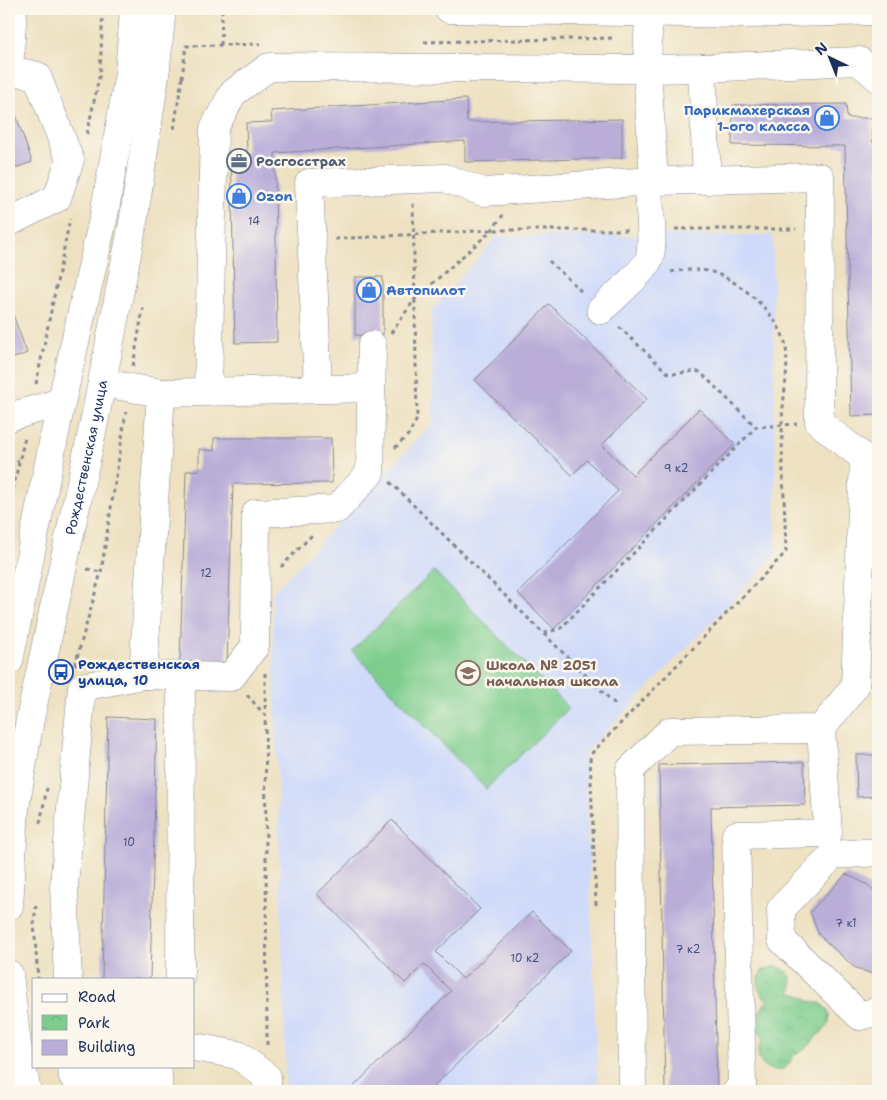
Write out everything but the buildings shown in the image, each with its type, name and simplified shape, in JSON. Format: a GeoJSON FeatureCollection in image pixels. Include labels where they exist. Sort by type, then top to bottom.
{"type":"FeatureCollection","features":[{"type":"Feature","properties":{"kind":"street"},"geometry":{"type":"LineString","coordinates":[[9,222],[57,198],[70,160],[37,76],[9,70],[13,9]]}},
{"type":"Feature","properties":{"kind":"street"},"geometry":{"type":"LineString","coordinates":[[9,661],[15,596],[62,402],[104,216],[129,74],[134,9]]}},
{"type":"Feature","properties":{"kind":"street","name":"Рождественская улица"},"geometry":{"type":"LineString","coordinates":[[9,906],[15,809],[30,719],[102,383],[134,223],[155,76],[162,9]]}},
{"type":"Feature","properties":{"kind":"street"},"geometry":{"type":"LineString","coordinates":[[449,9],[878,11]]}},
{"type":"Feature","properties":{"kind":"street"},"geometry":{"type":"LineString","coordinates":[[601,310],[642,270],[650,257],[647,68],[649,11]]}},
{"type":"Feature","properties":{"kind":"street"},"geometry":{"type":"LineString","coordinates":[[208,391],[214,128],[233,93],[268,67],[702,68],[859,61],[878,78]]}},
{"type":"Feature","properties":{"kind":"street"},"geometry":{"type":"LineString","coordinates":[[702,68],[707,180]]}},
{"type":"Feature","properties":{"kind":"street"},"geometry":{"type":"LineString","coordinates":[[318,389],[309,183],[445,178],[483,192],[650,181],[820,177],[819,422],[864,458],[855,686],[821,729],[830,844],[781,908],[782,940],[860,1016],[878,1011]]}},
{"type":"Feature","properties":{"kind":"street"},"geometry":{"type":"LineString","coordinates":[[68,978],[64,886],[82,687],[143,674],[231,677],[255,646],[256,513],[337,509],[373,470],[372,345]]}},
{"type":"Feature","properties":{"kind":"street"},"geometry":{"type":"LineString","coordinates":[[102,383],[161,393],[371,388]]}},
{"type":"Feature","properties":{"kind":"street"},"geometry":{"type":"LineString","coordinates":[[143,674],[161,393]]}},
{"type":"Feature","properties":{"kind":"street"},"geometry":{"type":"LineString","coordinates":[[20,414],[62,402]]}},
{"type":"Feature","properties":{"kind":"street"},"geometry":{"type":"LineString","coordinates":[[180,978],[181,676]]}},
{"type":"Feature","properties":{"kind":"street"},"geometry":{"type":"LineString","coordinates":[[632,1091],[630,770],[670,731],[821,729]]}},
{"type":"Feature","properties":{"kind":"street"},"geometry":{"type":"LineString","coordinates":[[737,1091],[742,1085],[736,835],[830,844],[878,852]]}},
{"type":"Feature","properties":{"kind":"street"},"geometry":{"type":"LineString","coordinates":[[9,974],[13,1046],[27,1091]]}},
{"type":"Feature","properties":{"kind":"street"},"geometry":{"type":"LineString","coordinates":[[195,1047],[238,1055],[267,1084]]}},
{"type":"Feature","properties":{"kind":"street"},"geometry":{"type":"LineString","coordinates":[[72,1068],[73,1076],[160,1078]]}},
{"type":"Feature","properties":{"kind":"path"},"geometry":{"type":"LineString","coordinates":[[86,140],[100,73],[103,9]]}},
{"type":"Feature","properties":{"kind":"path"},"geometry":{"type":"LineString","coordinates":[[221,45],[222,9]]}},
{"type":"Feature","properties":{"kind":"path"},"geometry":{"type":"LineString","coordinates":[[418,42],[648,38]]}},
{"type":"Feature","properties":{"kind":"path"},"geometry":{"type":"LineString","coordinates":[[186,46],[260,44]]}},
{"type":"Feature","properties":{"kind":"path"},"geometry":{"type":"LineString","coordinates":[[172,136],[182,78]]}},
{"type":"Feature","properties":{"kind":"path"},"geometry":{"type":"LineString","coordinates":[[412,180],[417,419],[409,434],[373,470],[544,633],[616,705]]}},
{"type":"Feature","properties":{"kind":"path"},"geometry":{"type":"LineString","coordinates":[[372,345],[388,338],[414,299],[492,230],[520,190]]}},
{"type":"Feature","properties":{"kind":"path"},"geometry":{"type":"LineString","coordinates":[[9,505],[20,460],[20,414],[70,218]]}},
{"type":"Feature","properties":{"kind":"path"},"geometry":{"type":"LineString","coordinates":[[312,240],[413,236],[492,230],[820,229]]}},
{"type":"Feature","properties":{"kind":"path"},"geometry":{"type":"LineString","coordinates":[[549,260],[668,374],[679,375],[690,371],[700,372],[756,427]]}},
{"type":"Feature","properties":{"kind":"path"},"geometry":{"type":"LineString","coordinates":[[596,905],[590,755],[786,552],[782,425],[786,376],[786,346],[778,326],[760,303],[734,283],[714,273],[685,270],[663,273]]}},
{"type":"Feature","properties":{"kind":"path"},"geometry":{"type":"LineString","coordinates":[[75,666],[101,572],[144,300]]}},
{"type":"Feature","properties":{"kind":"path"},"geometry":{"type":"LineString","coordinates":[[544,633],[560,629],[756,427],[819,422]]}},
{"type":"Feature","properties":{"kind":"path"},"geometry":{"type":"LineString","coordinates":[[9,464],[20,460]]}},
{"type":"Feature","properties":{"kind":"path"},"geometry":{"type":"LineString","coordinates":[[256,593],[337,509]]}},
{"type":"Feature","properties":{"kind":"path"},"geometry":{"type":"LineString","coordinates":[[255,646],[265,654],[267,1084]]}},
{"type":"Feature","properties":{"kind":"path"},"geometry":{"type":"LineString","coordinates":[[40,832],[47,786]]}},
{"type":"Feature","properties":{"kind":"path"},"geometry":{"type":"LineString","coordinates":[[36,904],[34,923],[38,978]]}},
{"type":"Feature","properties":{"kind":"shaded area","name":"Школа № 2051 начальная школа"},"geometry":{"type":"Polygon","coordinates":[[[773,235],[776,555],[585,753],[598,1091],[286,1091],[272,593],[433,423],[431,311],[497,236],[773,235]]]}},
{"type":"Feature","properties":{"kind":"green space"},"geometry":{"type":"Polygon","coordinates":[[[434,571],[569,708],[486,789],[352,651],[434,571]]]}},
{"type":"Feature","properties":{"kind":"green space"},"geometry":{"type":"Polygon","coordinates":[[[776,966],[785,970],[790,976],[792,984],[790,993],[802,996],[808,1001],[820,1003],[826,1008],[829,1024],[809,1046],[801,1052],[794,1054],[789,1064],[782,1069],[775,1070],[762,1064],[759,1057],[759,1050],[763,1041],[758,1020],[761,1010],[768,1000],[761,994],[758,983],[763,970],[776,966]]]}},
{"type":"Feature","properties":{"kind":"place","name":"Парикмахерская 1-ого класса"},"geometry":{"type":"Point","coordinates":[827,118]}},
{"type":"Feature","properties":{"kind":"place","name":"Росгосстрах"},"geometry":{"type":"Point","coordinates":[239,161]}},
{"type":"Feature","properties":{"kind":"place","name":"Ozon"},"geometry":{"type":"Point","coordinates":[239,196]}},
{"type":"Feature","properties":{"kind":"place","name":"Автопилот"},"geometry":{"type":"Point","coordinates":[369,290]}},
{"type":"Feature","properties":{"kind":"place","name":"Рождественская улица, 10"},"geometry":{"type":"Point","coordinates":[61,672]}},
{"type":"Feature","properties":{"kind":"place","name":"Школа № 2051 начальная школа"},"geometry":{"type":"Point","coordinates":[468,673]}}]}
